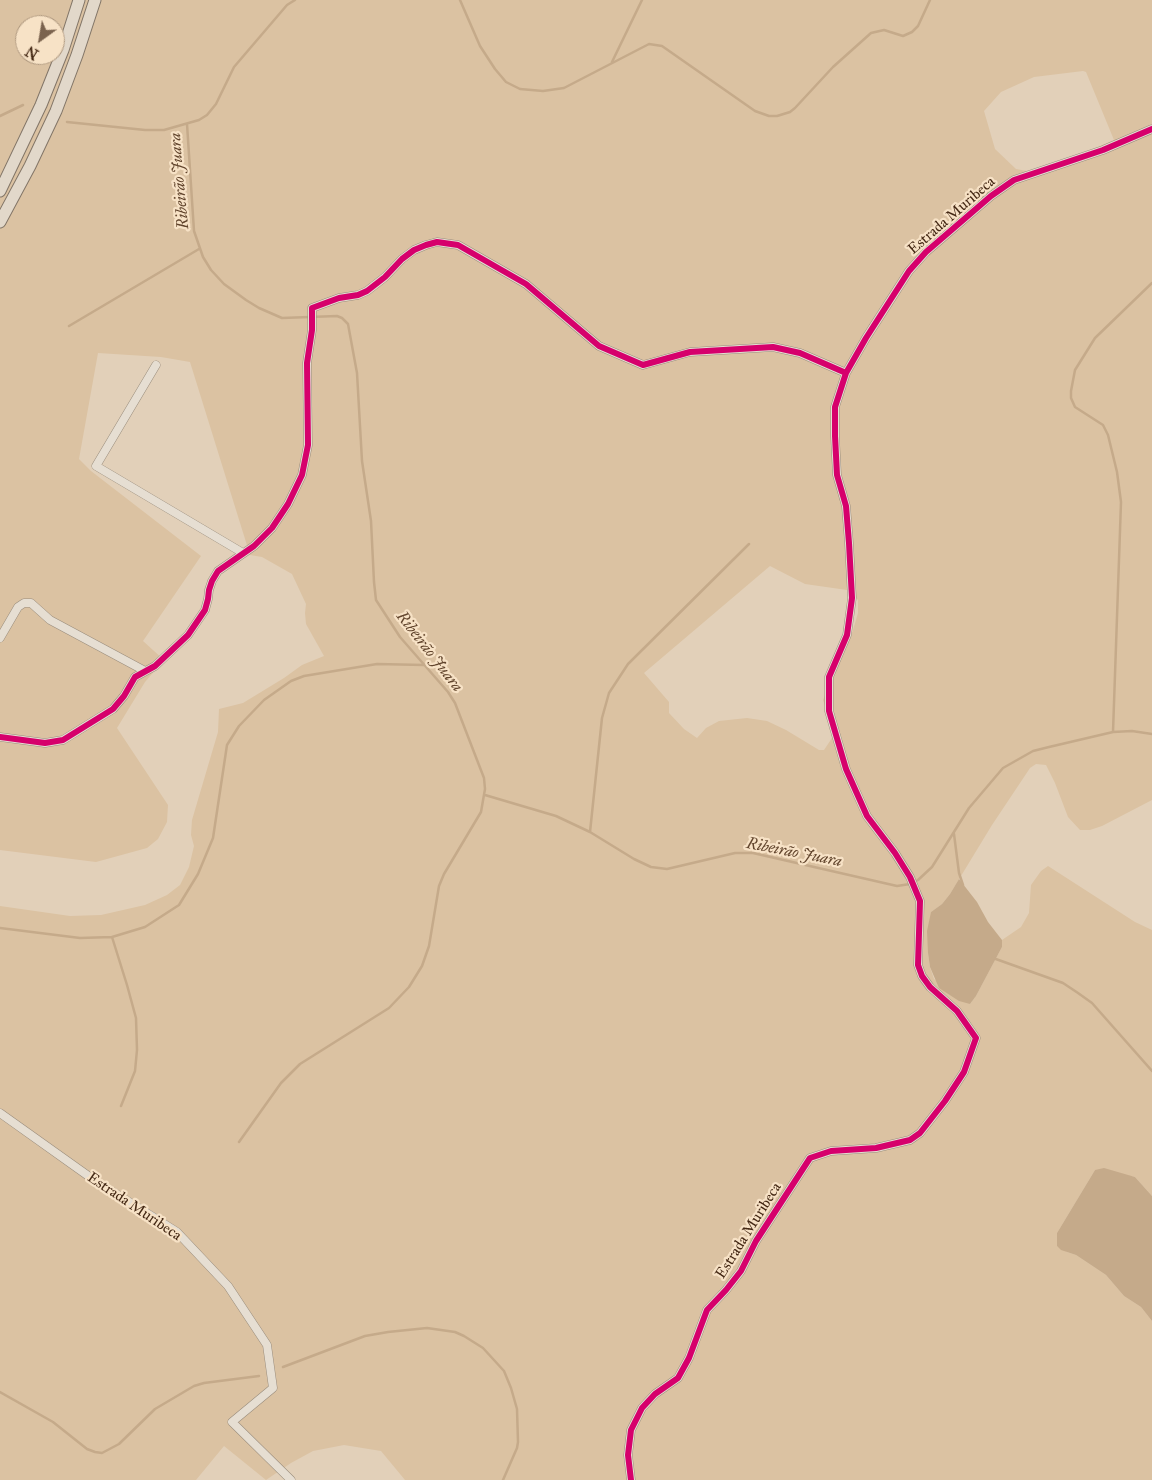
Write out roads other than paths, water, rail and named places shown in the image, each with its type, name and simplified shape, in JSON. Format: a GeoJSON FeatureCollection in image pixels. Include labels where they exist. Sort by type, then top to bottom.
{"type":"FeatureCollection","features":[{"type":"Feature","properties":{"kind":"highway"},"geometry":{"type":"LineString","coordinates":[[0,191],[42,105],[63,50],[79,0]]}},
{"type":"Feature","properties":{"kind":"highway"},"geometry":{"type":"LineString","coordinates":[[0,222],[27,173],[56,111],[95,0]]}},
{"type":"Feature","properties":{"kind":"street","name":"Estrada Muribeca"},"geometry":{"type":"LineString","coordinates":[[631,1480],[628,1455],[632,1430],[642,1408],[655,1394],[678,1378],[689,1358],[707,1310],[741,1271],[756,1241],[810,1158],[830,1151],[876,1148],[910,1140],[920,1133],[960,1079],[976,1038],[957,1010],[930,987],[922,976],[918,965],[920,902],[910,877],[868,816],[846,769],[829,711],[829,677],[847,635],[852,598],[846,506],[837,475],[835,455],[835,407],[846,373],[908,271],[926,252],[991,196],[1014,180],[1103,150],[1152,128]]}},
{"type":"Feature","properties":{"kind":"street"},"geometry":{"type":"LineString","coordinates":[[0,737],[45,743],[63,740],[113,709],[124,696],[135,677],[155,666],[180,641],[188,636],[205,610],[212,581],[218,571],[263,538],[280,518],[302,475],[309,430],[307,363],[312,330],[312,308],[339,298],[367,291],[414,250],[437,242],[458,245],[526,284],[599,346],[643,365],[690,352],[773,347],[800,354],[846,373]]}},
{"type":"Feature","properties":{"kind":"street"},"geometry":{"type":"LineString","coordinates":[[156,366],[96,466],[243,553]]}},
{"type":"Feature","properties":{"kind":"street"},"geometry":{"type":"LineString","coordinates":[[0,638],[18,607],[24,603],[31,604],[50,620],[145,671]]}},
{"type":"Feature","properties":{"kind":"street","name":"Estrada Muribeca"},"geometry":{"type":"LineString","coordinates":[[0,1113],[94,1180],[177,1232],[228,1286],[267,1346],[273,1388],[232,1422],[291,1480]]}},
{"type":"Feature","properties":{"kind":"waterway"},"geometry":{"type":"LineString","coordinates":[[67,122],[145,130],[164,130],[199,120],[207,115],[216,104],[234,67],[287,5],[295,0]]}},
{"type":"Feature","properties":{"kind":"waterway"},"geometry":{"type":"LineString","coordinates":[[460,0],[480,46],[495,69],[506,82],[520,89],[543,91],[564,88],[649,44],[662,46],[755,111],[769,116],[777,116],[790,112],[795,108],[833,67],[871,33],[884,30],[903,36],[912,32],[918,26],[930,0]]}},
{"type":"Feature","properties":{"kind":"waterway"},"geometry":{"type":"LineString","coordinates":[[612,62],[642,0]]}},
{"type":"Feature","properties":{"kind":"waterway","name":"Ribeirão Juara"},"geometry":{"type":"LineString","coordinates":[[0,116],[23,105]]}},
{"type":"Feature","properties":{"kind":"waterway","name":"Ribeirão Juara"},"geometry":{"type":"LineString","coordinates":[[187,124],[194,231],[203,257],[211,270],[224,284],[246,300],[282,318],[337,316],[348,324],[357,373],[362,461],[371,521],[376,600],[400,637],[448,692],[455,703],[484,778],[485,789],[481,812],[444,874],[439,886],[429,946],[422,966],[409,987],[389,1008],[300,1064],[281,1083],[239,1142]]}},
{"type":"Feature","properties":{"kind":"waterway"},"geometry":{"type":"LineString","coordinates":[[69,326],[199,249]]}},
{"type":"Feature","properties":{"kind":"waterway"},"geometry":{"type":"LineString","coordinates":[[1113,732],[1121,502],[1117,472],[1108,435],[1103,425],[1075,407],[1071,398],[1071,391],[1075,370],[1095,338],[1152,283]]}},
{"type":"Feature","properties":{"kind":"waterway"},"geometry":{"type":"LineString","coordinates":[[590,832],[602,718],[609,693],[628,664],[749,544]]}},
{"type":"Feature","properties":{"kind":"waterway"},"geometry":{"type":"LineString","coordinates":[[0,928],[80,938],[112,937],[145,927],[179,905],[198,874],[213,838],[227,745],[239,726],[264,700],[291,681],[304,676],[377,664],[424,665]]}},
{"type":"Feature","properties":{"kind":"waterway","name":"Ribeirão Juara"},"geometry":{"type":"LineString","coordinates":[[485,795],[556,816],[590,832],[634,859],[651,867],[667,869],[735,853],[753,853],[897,886],[910,884],[918,880],[932,867],[969,808],[1003,768],[1033,751],[1113,732],[1132,731],[1152,734]]}},
{"type":"Feature","properties":{"kind":"waterway","name":"Ribeirão Juara"},"geometry":{"type":"LineString","coordinates":[[954,834],[959,873],[963,885]]}},
{"type":"Feature","properties":{"kind":"waterway"},"geometry":{"type":"LineString","coordinates":[[112,937],[136,1018],[137,1050],[135,1071],[121,1106]]}},
{"type":"Feature","properties":{"kind":"waterway","name":"Ribeirão Juara"},"geometry":{"type":"LineString","coordinates":[[993,958],[1063,983],[1078,993],[1092,1003],[1152,1071]]}},
{"type":"Feature","properties":{"kind":"waterway"},"geometry":{"type":"LineString","coordinates":[[283,1367],[365,1336],[388,1332],[427,1328],[455,1332],[464,1336],[483,1348],[504,1371],[517,1409],[517,1448],[503,1480]]}},
{"type":"Feature","properties":{"kind":"waterway"},"geometry":{"type":"LineString","coordinates":[[0,1392],[53,1422],[87,1449],[102,1453],[119,1444],[155,1409],[194,1386],[259,1376]]}}]}
